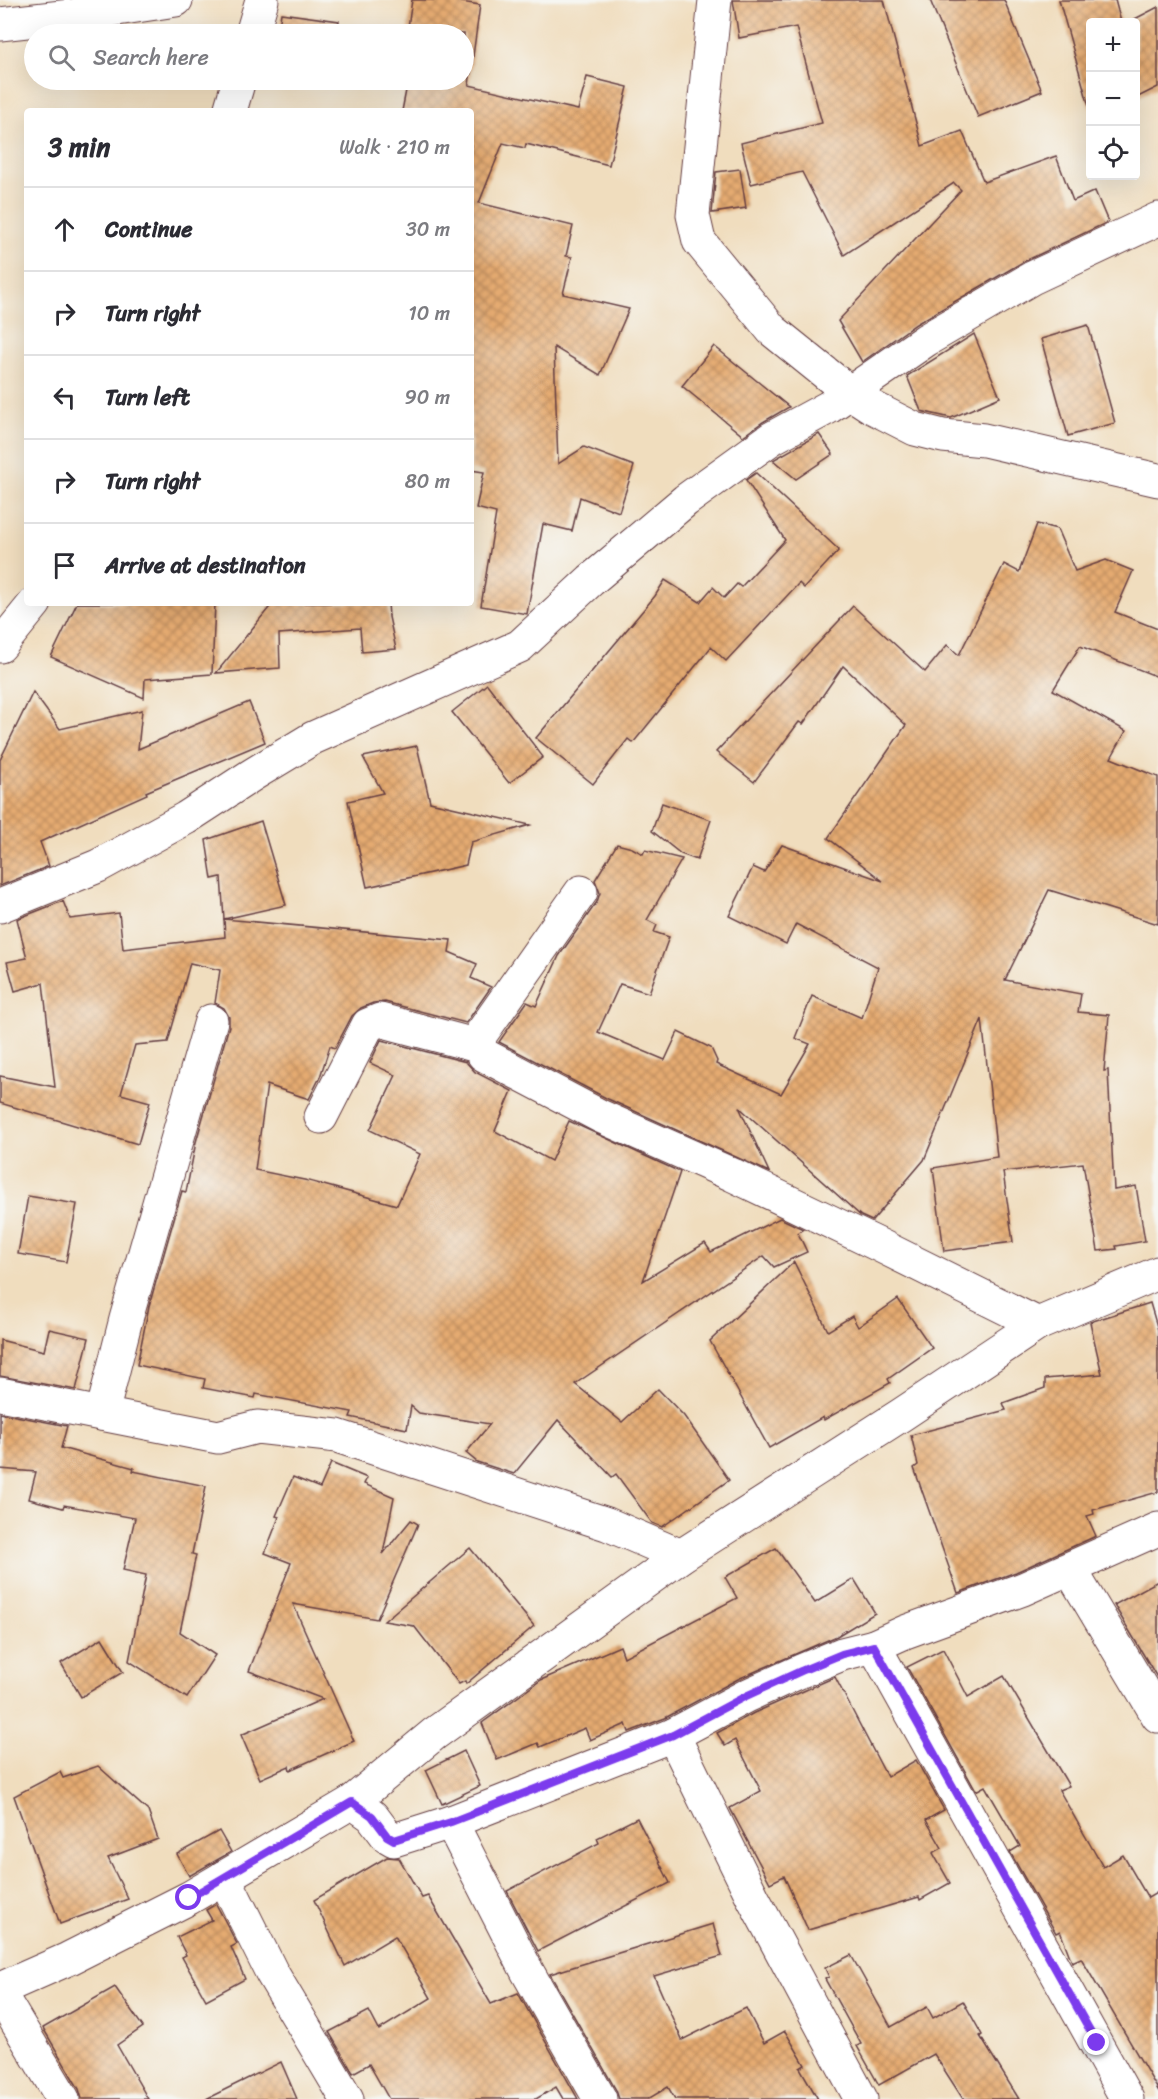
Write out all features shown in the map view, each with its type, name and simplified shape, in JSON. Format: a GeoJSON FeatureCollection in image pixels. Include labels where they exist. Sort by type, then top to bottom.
{"type":"FeatureCollection","features":[{"type":"Feature","properties":{"kind":"street"},"geometry":{"type":"LineString","coordinates":[[0,24],[176,0]]}},
{"type":"Feature","properties":{"kind":"street"},"geometry":{"type":"LineString","coordinates":[[255,24],[262,0]]}},
{"type":"Feature","properties":{"kind":"street"},"geometry":{"type":"LineString","coordinates":[[715,0],[693,215],[699,241],[772,330],[849,392],[915,429],[943,436],[984,440],[1158,480]]}},
{"type":"Feature","properties":{"kind":"street"},"geometry":{"type":"LineString","coordinates":[[231,108],[236,90]]}},
{"type":"Feature","properties":{"kind":"street"},"geometry":{"type":"LineString","coordinates":[[0,906],[98,866],[186,818],[314,738],[520,646],[591,580],[686,500],[772,438],[829,407],[926,340],[1032,278],[1158,219]]}},
{"type":"Feature","properties":{"kind":"street"},"geometry":{"type":"LineString","coordinates":[[0,646],[33,606]]}},
{"type":"Feature","properties":{"kind":"street"},"geometry":{"type":"LineString","coordinates":[[478,1046],[481,1034],[581,892]]}},
{"type":"Feature","properties":{"kind":"street"},"geometry":{"type":"LineString","coordinates":[[321,1117],[368,1025],[380,1020],[478,1046],[484,1055],[600,1116],[837,1225],[1038,1324]]}},
{"type":"Feature","properties":{"kind":"street"},"geometry":{"type":"LineString","coordinates":[[102,1414],[126,1319],[211,1021]]}},
{"type":"Feature","properties":{"kind":"street"},"geometry":{"type":"LineString","coordinates":[[0,1989],[78,1954],[189,1898],[352,1802],[434,1734],[681,1556],[1038,1324],[1158,1273]]}},
{"type":"Feature","properties":{"kind":"street"},"geometry":{"type":"LineString","coordinates":[[0,1394],[218,1437],[257,1428],[337,1436],[607,1524],[681,1556]]}},
{"type":"Feature","properties":{"kind":"street"},"geometry":{"type":"LineString","coordinates":[[352,1802],[372,1816],[387,1836],[394,1840],[451,1822],[673,1735],[736,1701],[842,1654],[874,1646],[904,1632],[986,1604],[1158,1529]]}},
{"type":"Feature","properties":{"kind":"street"},"geometry":{"type":"LineString","coordinates":[[1070,1569],[1158,1716]]}},
{"type":"Feature","properties":{"kind":"street"},"geometry":{"type":"LineString","coordinates":[[874,1646],[1127,2099]]}},
{"type":"Feature","properties":{"kind":"street"},"geometry":{"type":"LineString","coordinates":[[673,1735],[753,1898],[861,2099]]}},
{"type":"Feature","properties":{"kind":"street"},"geometry":{"type":"LineString","coordinates":[[451,1822],[527,1971],[600,2099]]}},
{"type":"Feature","properties":{"kind":"street"},"geometry":{"type":"LineString","coordinates":[[224,1876],[272,1972],[347,2099]]}},
{"type":"Feature","properties":{"kind":"street"},"geometry":{"type":"LineString","coordinates":[[0,1994],[63,2099]]}},
{"type":"Feature","properties":{"kind":"building"},"geometry":{"type":"Polygon","coordinates":[[[412,0],[462,0],[461,2],[480,5],[474,49],[474,24],[408,24],[412,0]]]}},
{"type":"Feature","properties":{"kind":"building"},"geometry":{"type":"Polygon","coordinates":[[[733,0],[884,0],[922,146],[962,131],[984,182],[1056,156],[1073,201],[1095,191],[1108,222],[1023,262],[916,324],[862,362],[838,321],[961,190],[954,183],[844,255],[802,172],[751,184],[741,143],[822,123],[796,27],[739,38],[733,0]]]}},
{"type":"Feature","properties":{"kind":"building"},"geometry":{"type":"Polygon","coordinates":[[[930,0],[1004,0],[1042,91],[978,117],[930,0]]]}},
{"type":"Feature","properties":{"kind":"building"},"geometry":{"type":"Polygon","coordinates":[[[1059,0],[1115,0],[1120,18],[1086,18],[1086,96],[1059,0]]]}},
{"type":"Feature","properties":{"kind":"building"},"geometry":{"type":"Polygon","coordinates":[[[1158,7],[1158,87],[1140,96],[1140,18],[1137,18],[1158,7]]]}},
{"type":"Feature","properties":{"kind":"building"},"geometry":{"type":"Polygon","coordinates":[[[281,13],[339,21],[339,24],[279,24],[281,13]]]}},
{"type":"Feature","properties":{"kind":"building"},"geometry":{"type":"Polygon","coordinates":[[[587,77],[628,87],[609,165],[526,144],[525,148],[503,143],[479,203],[573,226],[566,256],[572,257],[563,294],[629,309],[600,375],[554,347],[558,464],[584,447],[634,466],[619,512],[580,497],[572,531],[543,524],[527,614],[481,606],[496,513],[476,508],[484,472],[474,470],[474,108],[403,108],[406,90],[474,90],[474,86],[578,110],[587,77]]]}},
{"type":"Feature","properties":{"kind":"building"},"geometry":{"type":"Polygon","coordinates":[[[740,169],[746,208],[712,213],[716,172],[740,169]]]}},
{"type":"Feature","properties":{"kind":"building"},"geometry":{"type":"Polygon","coordinates":[[[1088,325],[1115,423],[1068,436],[1041,339],[1088,325]]]}},
{"type":"Feature","properties":{"kind":"building"},"geometry":{"type":"Polygon","coordinates":[[[974,334],[1000,397],[951,418],[921,411],[907,376],[974,334]]]}},
{"type":"Feature","properties":{"kind":"building"},"geometry":{"type":"Polygon","coordinates":[[[714,346],[789,407],[743,436],[682,386],[714,346]]]}},
{"type":"Feature","properties":{"kind":"building"},"geometry":{"type":"Polygon","coordinates":[[[819,434],[833,454],[796,479],[773,460],[819,434]]]}},
{"type":"Feature","properties":{"kind":"building"},"geometry":{"type":"Polygon","coordinates":[[[756,473],[839,550],[804,588],[799,583],[726,661],[711,647],[633,743],[628,739],[593,784],[536,738],[655,596],[665,580],[700,602],[713,587],[724,598],[737,584],[741,587],[785,540],[746,480],[756,473]]]}},
{"type":"Feature","properties":{"kind":"building"},"geometry":{"type":"Polygon","coordinates":[[[1037,524],[1057,529],[1075,571],[1106,560],[1133,571],[1115,612],[1158,629],[1158,677],[1080,646],[1053,690],[1126,731],[1111,758],[1158,777],[1158,924],[1049,890],[1005,980],[1081,994],[1078,1012],[1109,1015],[1104,1071],[1108,1070],[1114,1190],[1136,1186],[1145,1241],[1116,1246],[1117,1249],[1098,1251],[1083,1163],[1003,1172],[1013,1242],[944,1251],[933,1168],[997,1157],[982,1019],[924,1160],[872,1221],[861,1216],[739,1107],[769,1172],[608,1099],[499,1042],[527,1002],[536,1006],[559,956],[597,902],[600,893],[595,880],[617,844],[643,854],[645,850],[682,859],[647,920],[657,925],[654,932],[669,937],[649,993],[620,984],[598,1032],[665,1060],[678,1032],[711,1048],[717,1061],[716,1064],[781,1094],[810,1044],[795,1038],[812,996],[862,1018],[878,967],[796,924],[786,944],[729,916],[753,867],[764,872],[782,845],[883,881],[828,838],[906,725],[843,666],[803,724],[799,722],[754,782],[716,752],[853,606],[925,672],[947,645],[959,655],[1004,564],[1019,572],[1037,524]]]}},
{"type":"Feature","properties":{"kind":"building"},"geometry":{"type":"Polygon","coordinates":[[[76,606],[215,606],[212,674],[145,679],[144,698],[51,657],[76,606]]]}},
{"type":"Feature","properties":{"kind":"building"},"geometry":{"type":"Polygon","coordinates":[[[271,606],[388,606],[396,649],[362,652],[360,628],[279,634],[280,668],[216,673],[271,606]]]}},
{"type":"Feature","properties":{"kind":"building"},"geometry":{"type":"Polygon","coordinates":[[[487,684],[543,757],[509,783],[452,712],[487,684]]]}},
{"type":"Feature","properties":{"kind":"building"},"geometry":{"type":"Polygon","coordinates":[[[33,692],[60,729],[142,710],[138,749],[249,702],[265,742],[146,792],[147,794],[40,842],[49,866],[0,886],[0,760],[33,692]]]}},
{"type":"Feature","properties":{"kind":"building"},"geometry":{"type":"Polygon","coordinates":[[[417,746],[430,802],[530,825],[471,842],[466,865],[367,887],[348,801],[383,793],[363,757],[417,746]]]}},
{"type":"Feature","properties":{"kind":"building"},"geometry":{"type":"Polygon","coordinates":[[[662,803],[711,820],[697,860],[681,854],[652,831],[662,803]]]}},
{"type":"Feature","properties":{"kind":"building"},"geometry":{"type":"Polygon","coordinates":[[[261,821],[286,905],[224,919],[221,877],[212,879],[206,840],[261,821]]]}},
{"type":"Feature","properties":{"kind":"building"},"geometry":{"type":"Polygon","coordinates":[[[63,901],[70,919],[119,913],[123,949],[225,937],[224,919],[451,940],[449,952],[477,964],[471,978],[491,987],[466,1023],[385,1002],[373,1003],[361,1008],[352,1016],[335,1048],[330,1046],[320,1077],[309,1099],[267,1085],[255,1170],[309,1181],[397,1205],[420,1154],[370,1130],[396,1075],[370,1063],[381,1040],[466,1062],[475,1072],[512,1091],[495,1131],[551,1161],[569,1121],[680,1172],[643,1281],[705,1243],[711,1252],[780,1218],[803,1229],[798,1233],[807,1252],[774,1267],[764,1256],[575,1384],[622,1422],[658,1389],[684,1416],[729,1480],[662,1527],[652,1523],[616,1474],[612,1477],[558,1420],[514,1474],[477,1462],[466,1453],[490,1424],[419,1413],[411,1406],[407,1429],[350,1417],[352,1412],[256,1394],[255,1398],[203,1388],[205,1379],[137,1365],[149,1306],[182,1191],[186,1192],[196,1142],[229,1026],[229,1017],[224,1008],[215,1003],[220,970],[190,963],[168,1042],[135,1045],[121,1094],[150,1102],[138,1144],[0,1103],[0,1076],[55,1087],[43,983],[15,991],[7,962],[27,958],[17,919],[63,901]]]}},
{"type":"Feature","properties":{"kind":"building"},"geometry":{"type":"Polygon","coordinates":[[[28,1196],[77,1204],[66,1262],[18,1254],[28,1196]]]}},
{"type":"Feature","properties":{"kind":"building"},"geometry":{"type":"Polygon","coordinates":[[[794,1262],[828,1331],[852,1316],[858,1327],[898,1299],[932,1348],[888,1379],[890,1383],[769,1448],[710,1341],[794,1262]]]}},
{"type":"Feature","properties":{"kind":"building"},"geometry":{"type":"Polygon","coordinates":[[[1150,1303],[1158,1330],[1158,1492],[1093,1510],[1094,1514],[1087,1516],[1096,1536],[1016,1572],[958,1593],[914,1468],[918,1465],[911,1435],[1006,1410],[1003,1403],[1045,1388],[1045,1379],[1102,1374],[1090,1322],[1150,1303]]]}},
{"type":"Feature","properties":{"kind":"building"},"geometry":{"type":"Polygon","coordinates":[[[49,1329],[89,1338],[76,1390],[0,1376],[0,1340],[44,1351],[49,1329]]]}},
{"type":"Feature","properties":{"kind":"building"},"geometry":{"type":"Polygon","coordinates":[[[0,1413],[67,1426],[61,1448],[134,1468],[133,1471],[206,1486],[192,1554],[196,1555],[180,1632],[215,1655],[187,1698],[129,1661],[146,1575],[123,1570],[135,1518],[64,1505],[63,1508],[29,1499],[36,1472],[0,1469],[0,1413]]]}},
{"type":"Feature","properties":{"kind":"building"},"geometry":{"type":"Polygon","coordinates":[[[331,1463],[367,1478],[364,1484],[394,1497],[383,1554],[411,1520],[418,1524],[377,1619],[293,1604],[354,1741],[290,1770],[289,1766],[260,1779],[241,1735],[323,1699],[249,1671],[291,1563],[265,1553],[279,1517],[276,1516],[293,1477],[320,1488],[331,1463]]]}},
{"type":"Feature","properties":{"kind":"building"},"geometry":{"type":"Polygon","coordinates":[[[470,1548],[534,1626],[466,1684],[465,1681],[459,1684],[414,1626],[384,1621],[470,1548]]]}},
{"type":"Feature","properties":{"kind":"building"},"geometry":{"type":"Polygon","coordinates":[[[776,1548],[815,1603],[854,1579],[875,1613],[837,1636],[738,1679],[665,1718],[629,1732],[626,1724],[590,1740],[585,1728],[540,1747],[538,1743],[497,1760],[482,1723],[541,1680],[620,1646],[624,1657],[737,1598],[725,1577],[776,1548]]]}},
{"type":"Feature","properties":{"kind":"building"},"geometry":{"type":"Polygon","coordinates":[[[1158,1581],[1158,1679],[1114,1605],[1158,1581]]]}},
{"type":"Feature","properties":{"kind":"building"},"geometry":{"type":"Polygon","coordinates":[[[102,1638],[123,1672],[81,1697],[61,1663],[102,1638]]]}},
{"type":"Feature","properties":{"kind":"building"},"geometry":{"type":"Polygon","coordinates":[[[943,1649],[968,1697],[1004,1676],[1069,1786],[1059,1790],[1103,1867],[1123,1855],[1148,1898],[1158,1892],[1158,2090],[1081,1958],[1072,1962],[1060,1931],[1056,1933],[1010,1852],[1020,1846],[985,1786],[976,1791],[907,1667],[943,1649]]]}},
{"type":"Feature","properties":{"kind":"building"},"geometry":{"type":"Polygon","coordinates":[[[835,1677],[887,1777],[916,1760],[944,1810],[926,1820],[942,1848],[933,1853],[950,1883],[920,1900],[919,1897],[808,1930],[784,1876],[770,1883],[730,1808],[761,1791],[735,1740],[725,1746],[717,1733],[754,1713],[835,1677]]]}},
{"type":"Feature","properties":{"kind":"building"},"geometry":{"type":"Polygon","coordinates":[[[464,1751],[480,1786],[442,1804],[426,1770],[464,1751]]]}},
{"type":"Feature","properties":{"kind":"building"},"geometry":{"type":"Polygon","coordinates":[[[98,1766],[148,1811],[158,1839],[108,1858],[128,1899],[60,1924],[14,1796],[60,1772],[63,1778],[98,1766]]]}},
{"type":"Feature","properties":{"kind":"building"},"geometry":{"type":"Polygon","coordinates":[[[637,1818],[670,1883],[538,1951],[507,1891],[599,1843],[597,1838],[637,1818]]]}},
{"type":"Feature","properties":{"kind":"building"},"geometry":{"type":"Polygon","coordinates":[[[219,1831],[231,1852],[189,1876],[177,1854],[219,1831]]]}},
{"type":"Feature","properties":{"kind":"building"},"geometry":{"type":"Polygon","coordinates":[[[387,1857],[399,1858],[422,1898],[428,1896],[491,2004],[518,1993],[578,2099],[563,2099],[556,2087],[536,2099],[389,2099],[369,2064],[353,2073],[329,2032],[369,2011],[379,2030],[431,1998],[395,1936],[345,1966],[314,1900],[387,1857]]]}},
{"type":"Feature","properties":{"kind":"building"},"geometry":{"type":"Polygon","coordinates":[[[216,1904],[237,1944],[231,1947],[245,1979],[206,2000],[182,1957],[186,1955],[177,1937],[212,1920],[206,1910],[216,1904]]]}},
{"type":"Feature","properties":{"kind":"building"},"geometry":{"type":"Polygon","coordinates":[[[713,1924],[722,1956],[654,1976],[682,2040],[746,2008],[764,2043],[785,2031],[805,2065],[800,2068],[818,2099],[675,2099],[668,2087],[648,2099],[619,2099],[550,1974],[713,1924]]]}},
{"type":"Feature","properties":{"kind":"building"},"geometry":{"type":"Polygon","coordinates":[[[851,1955],[891,2027],[927,2007],[933,2018],[963,2001],[982,2035],[980,2036],[1019,2099],[963,2099],[934,2054],[879,2085],[857,2046],[861,2044],[825,1979],[829,1977],[825,1968],[851,1955]]]}},
{"type":"Feature","properties":{"kind":"building"},"geometry":{"type":"Polygon","coordinates":[[[115,1987],[143,2027],[117,2045],[148,2099],[82,2099],[79,2089],[43,2028],[115,1987]]]}},
{"type":"Feature","properties":{"kind":"building"},"geometry":{"type":"Polygon","coordinates":[[[281,2062],[297,2099],[206,2099],[281,2062]]]}},
{"type":"Feature","properties":{"kind":"route"},"geometry":{"type":"LineString","coordinates":[[189,1898],[352,1802],[372,1816],[387,1836],[394,1840],[451,1822],[673,1735],[746,1696],[801,1671],[842,1654],[874,1646],[1097,2043]]}}]}
